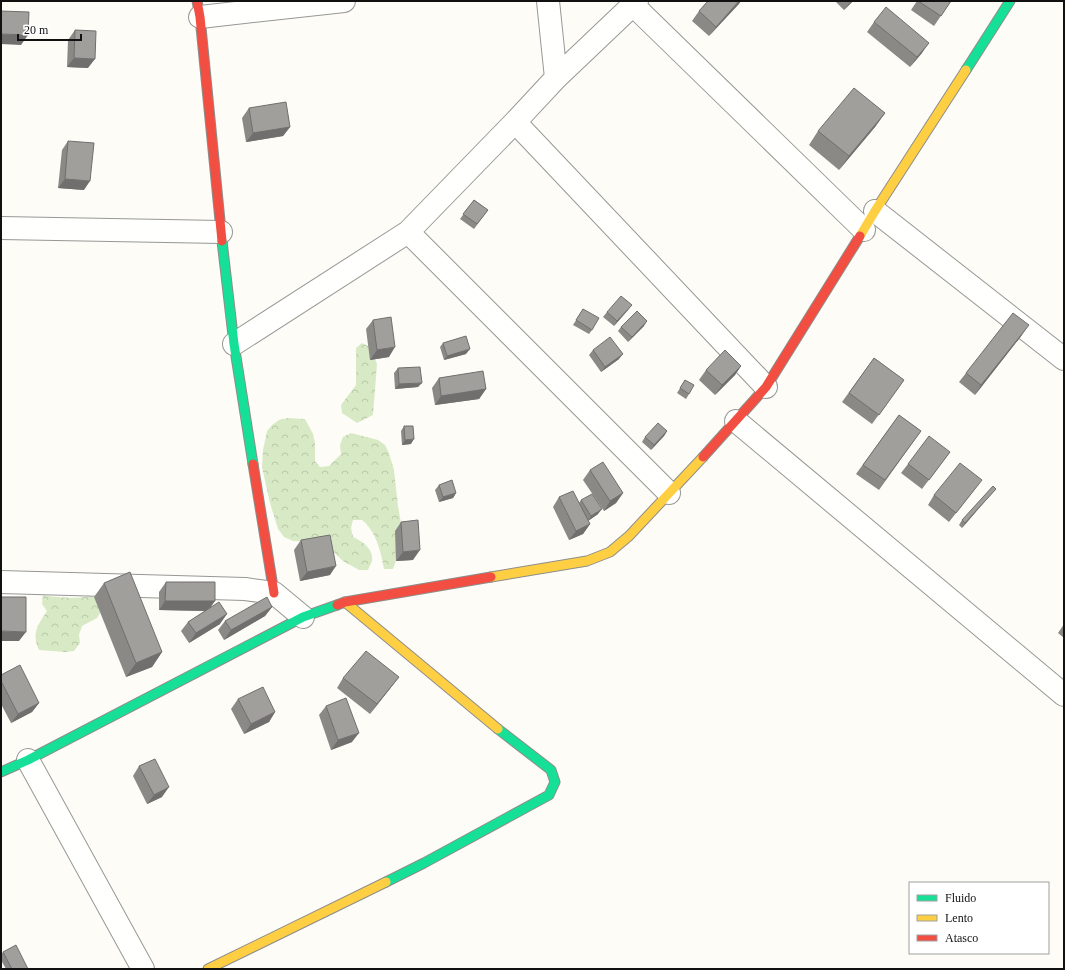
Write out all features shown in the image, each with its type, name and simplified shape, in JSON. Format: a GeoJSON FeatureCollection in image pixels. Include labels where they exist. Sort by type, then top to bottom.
{"type":"FeatureCollection","features":[{"type":"Feature","properties":{"kind":"street"},"geometry":{"type":"LineString","coordinates":[[274,593],[234,344],[221,232],[199,9],[344,1]]}},
{"type":"Feature","properties":{"kind":"street"},"geometry":{"type":"LineString","coordinates":[[548,1],[556,78]]}},
{"type":"Feature","properties":{"kind":"street"},"geometry":{"type":"LineString","coordinates":[[1,772],[28,760],[303,617],[345,602],[587,561],[610,552],[629,536],[766,387],[875,211],[1010,1]]}},
{"type":"Feature","properties":{"kind":"street"},"geometry":{"type":"LineString","coordinates":[[234,344],[408,232],[556,78],[635,3],[864,230]]}},
{"type":"Feature","properties":{"kind":"street"},"geometry":{"type":"LineString","coordinates":[[515,122],[766,387]]}},
{"type":"Feature","properties":{"kind":"street"},"geometry":{"type":"LineString","coordinates":[[875,211],[1064,359]]}},
{"type":"Feature","properties":{"kind":"street"},"geometry":{"type":"LineString","coordinates":[[1,228],[221,232]]}},
{"type":"Feature","properties":{"kind":"street"},"geometry":{"type":"LineString","coordinates":[[408,232],[669,493]]}},
{"type":"Feature","properties":{"kind":"street"},"geometry":{"type":"LineString","coordinates":[[736,421],[1064,695]]}},
{"type":"Feature","properties":{"kind":"street"},"geometry":{"type":"LineString","coordinates":[[1,582],[245,589],[274,593],[303,617]]}},
{"type":"Feature","properties":{"kind":"street"},"geometry":{"type":"LineString","coordinates":[[208,969],[424,863],[521,811],[549,794],[555,782],[551,770],[508,737],[345,602]]}},
{"type":"Feature","properties":{"kind":"street"},"geometry":{"type":"LineString","coordinates":[[28,760],[143,969]]}},
{"type":"Feature","properties":{"kind":"green space"},"geometry":{"type":"Polygon","coordinates":[[[362,343],[370,347],[377,364],[373,415],[357,423],[342,413],[341,405],[356,385],[356,348],[362,343]]]}},
{"type":"Feature","properties":{"kind":"green space"},"geometry":{"type":"Polygon","coordinates":[[[288,418],[305,419],[313,434],[315,443],[315,461],[320,467],[329,466],[341,454],[340,445],[343,437],[351,433],[378,440],[385,445],[394,470],[401,523],[396,561],[393,569],[384,569],[374,536],[362,520],[353,520],[351,528],[353,537],[367,546],[371,553],[372,561],[368,570],[359,570],[343,561],[323,542],[293,541],[284,537],[278,529],[270,503],[262,467],[263,450],[267,431],[279,420],[288,418]]]}},
{"type":"Feature","properties":{"kind":"green space"},"geometry":{"type":"Polygon","coordinates":[[[43,595],[68,598],[92,596],[100,602],[102,610],[97,618],[82,626],[79,635],[80,643],[74,651],[65,652],[39,650],[36,639],[37,629],[47,611],[42,604],[43,595]]]}},
{"type":"Feature","properties":{"kind":"building"},"geometry":{"type":"Polygon","coordinates":[[[708,1],[739,1],[716,27],[699,11],[708,1]]]}},
{"type":"Feature","properties":{"kind":"building"},"geometry":{"type":"Polygon","coordinates":[[[918,1],[951,1],[941,16],[918,1]]]}},
{"type":"Feature","properties":{"kind":"building"},"geometry":{"type":"Polygon","coordinates":[[[886,7],[929,43],[917,57],[874,22],[886,7]]]}},
{"type":"Feature","properties":{"kind":"building"},"geometry":{"type":"Polygon","coordinates":[[[1,11],[29,12],[28,35],[1,34],[1,11]]]}},
{"type":"Feature","properties":{"kind":"building"},"geometry":{"type":"Polygon","coordinates":[[[75,30],[96,31],[95,59],[74,58],[75,30]]]}},
{"type":"Feature","properties":{"kind":"building"},"geometry":{"type":"Polygon","coordinates":[[[854,88],[885,113],[849,156],[818,131],[854,88]]]}},
{"type":"Feature","properties":{"kind":"building"},"geometry":{"type":"Polygon","coordinates":[[[286,102],[290,127],[253,133],[249,108],[286,102]]]}},
{"type":"Feature","properties":{"kind":"building"},"geometry":{"type":"Polygon","coordinates":[[[68,141],[94,143],[90,181],[65,179],[68,141]]]}},
{"type":"Feature","properties":{"kind":"building"},"geometry":{"type":"Polygon","coordinates":[[[474,200],[488,210],[477,224],[463,214],[474,200]]]}},
{"type":"Feature","properties":{"kind":"building"},"geometry":{"type":"Polygon","coordinates":[[[621,296],[632,305],[617,321],[607,312],[621,296]]]}},
{"type":"Feature","properties":{"kind":"building"},"geometry":{"type":"Polygon","coordinates":[[[583,309],[599,318],[592,330],[576,320],[583,309]]]}},
{"type":"Feature","properties":{"kind":"building"},"geometry":{"type":"Polygon","coordinates":[[[637,311],[647,321],[632,337],[621,327],[637,311]]]}},
{"type":"Feature","properties":{"kind":"building"},"geometry":{"type":"Polygon","coordinates":[[[1013,313],[1029,325],[981,385],[966,373],[1013,313]]]}},
{"type":"Feature","properties":{"kind":"building"},"geometry":{"type":"Polygon","coordinates":[[[391,317],[395,347],[377,350],[373,320],[391,317]]]}},
{"type":"Feature","properties":{"kind":"building"},"geometry":{"type":"Polygon","coordinates":[[[466,336],[470,349],[447,356],[443,343],[466,336]]]}},
{"type":"Feature","properties":{"kind":"building"},"geometry":{"type":"Polygon","coordinates":[[[610,337],[623,354],[605,367],[593,350],[610,337]]]}},
{"type":"Feature","properties":{"kind":"building"},"geometry":{"type":"Polygon","coordinates":[[[725,350],[741,366],[722,385],[706,370],[725,350]]]}},
{"type":"Feature","properties":{"kind":"building"},"geometry":{"type":"Polygon","coordinates":[[[874,358],[904,380],[879,415],[849,393],[874,358]]]}},
{"type":"Feature","properties":{"kind":"building"},"geometry":{"type":"Polygon","coordinates":[[[420,367],[422,383],[399,384],[398,368],[420,367]]]}},
{"type":"Feature","properties":{"kind":"building"},"geometry":{"type":"Polygon","coordinates":[[[483,371],[486,389],[441,396],[439,378],[483,371]]]}},
{"type":"Feature","properties":{"kind":"building"},"geometry":{"type":"Polygon","coordinates":[[[685,380],[694,385],[689,394],[680,388],[685,380]]]}},
{"type":"Feature","properties":{"kind":"building"},"geometry":{"type":"Polygon","coordinates":[[[899,415],[921,431],[885,480],[863,465],[899,415]]]}},
{"type":"Feature","properties":{"kind":"building"},"geometry":{"type":"Polygon","coordinates":[[[658,423],[667,431],[654,445],[645,437],[658,423]]]}},
{"type":"Feature","properties":{"kind":"building"},"geometry":{"type":"Polygon","coordinates":[[[404,426],[413,426],[414,439],[405,440],[404,426]]]}},
{"type":"Feature","properties":{"kind":"building"},"geometry":{"type":"Polygon","coordinates":[[[929,436],[950,452],[929,480],[908,464],[929,436]]]}},
{"type":"Feature","properties":{"kind":"building"},"geometry":{"type":"Polygon","coordinates":[[[603,462],[623,493],[610,501],[590,470],[603,462]]]}},
{"type":"Feature","properties":{"kind":"building"},"geometry":{"type":"Polygon","coordinates":[[[960,463],[982,480],[956,513],[934,495],[960,463]]]}},
{"type":"Feature","properties":{"kind":"building"},"geometry":{"type":"Polygon","coordinates":[[[452,480],[456,493],[443,497],[439,485],[452,480]]]}},
{"type":"Feature","properties":{"kind":"building"},"geometry":{"type":"Polygon","coordinates":[[[993,486],[996,489],[965,523],[962,520],[993,486]]]}},
{"type":"Feature","properties":{"kind":"building"},"geometry":{"type":"Polygon","coordinates":[[[573,491],[590,524],[576,531],[559,497],[573,491]]]}},
{"type":"Feature","properties":{"kind":"building"},"geometry":{"type":"Polygon","coordinates":[[[592,494],[602,509],[591,516],[581,500],[592,494]]]}},
{"type":"Feature","properties":{"kind":"building"},"geometry":{"type":"Polygon","coordinates":[[[418,520],[420,550],[403,552],[401,522],[418,520]]]}},
{"type":"Feature","properties":{"kind":"building"},"geometry":{"type":"Polygon","coordinates":[[[330,535],[336,566],[307,572],[301,540],[330,535]]]}},
{"type":"Feature","properties":{"kind":"building"},"geometry":{"type":"Polygon","coordinates":[[[130,572],[162,652],[136,663],[104,583],[130,572]]]}},
{"type":"Feature","properties":{"kind":"building"},"geometry":{"type":"Polygon","coordinates":[[[166,582],[215,582],[215,601],[165,601],[166,582]]]}},
{"type":"Feature","properties":{"kind":"building"},"geometry":{"type":"Polygon","coordinates":[[[1,597],[26,597],[26,632],[1,631],[1,597]]]}},
{"type":"Feature","properties":{"kind":"building"},"geometry":{"type":"Polygon","coordinates":[[[267,597],[272,607],[231,630],[225,621],[267,597]]]}},
{"type":"Feature","properties":{"kind":"building"},"geometry":{"type":"Polygon","coordinates":[[[219,602],[227,614],[196,633],[188,622],[219,602]]]}},
{"type":"Feature","properties":{"kind":"building"},"geometry":{"type":"Polygon","coordinates":[[[366,651],[399,677],[377,704],[343,678],[366,651]]]}},
{"type":"Feature","properties":{"kind":"building"},"geometry":{"type":"Polygon","coordinates":[[[20,665],[39,703],[18,714],[1,681],[1,675],[20,665]]]}},
{"type":"Feature","properties":{"kind":"building"},"geometry":{"type":"Polygon","coordinates":[[[263,687],[275,712],[251,724],[238,699],[263,687]]]}},
{"type":"Feature","properties":{"kind":"building"},"geometry":{"type":"Polygon","coordinates":[[[346,698],[359,733],[338,740],[326,706],[346,698]]]}},
{"type":"Feature","properties":{"kind":"building"},"geometry":{"type":"Polygon","coordinates":[[[155,759],[169,787],[154,795],[139,766],[155,759]]]}},
{"type":"Feature","properties":{"kind":"building"},"geometry":{"type":"Polygon","coordinates":[[[16,945],[28,969],[12,969],[3,952],[16,945]]]}},
{"type":"Feature","properties":{"kind":"traffic: fast"},"geometry":{"type":"LineString","coordinates":[[966,70],[1010,1]]}},
{"type":"Feature","properties":{"kind":"traffic: fast"},"geometry":{"type":"LineString","coordinates":[[222,241],[234,344],[253,464]]}},
{"type":"Feature","properties":{"kind":"traffic: fast"},"geometry":{"type":"LineString","coordinates":[[1,772],[28,760],[303,617],[337,605]]}},
{"type":"Feature","properties":{"kind":"traffic: fast"},"geometry":{"type":"LineString","coordinates":[[386,882],[549,795],[555,782],[551,770],[498,729]]}},
{"type":"Feature","properties":{"kind":"traffic: slow"},"geometry":{"type":"LineString","coordinates":[[860,236],[966,70]]}},
{"type":"Feature","properties":{"kind":"traffic: slow"},"geometry":{"type":"LineString","coordinates":[[491,577],[587,561],[610,552],[629,536],[703,457]]}},
{"type":"Feature","properties":{"kind":"traffic: slow"},"geometry":{"type":"LineString","coordinates":[[345,602],[498,729]]}},
{"type":"Feature","properties":{"kind":"traffic: slow"},"geometry":{"type":"LineString","coordinates":[[208,969],[386,882]]}},
{"type":"Feature","properties":{"kind":"traffic: jam"},"geometry":{"type":"LineString","coordinates":[[197,1],[200,17],[222,241]]}},
{"type":"Feature","properties":{"kind":"traffic: jam"},"geometry":{"type":"LineString","coordinates":[[703,457],[766,387],[860,236]]}},
{"type":"Feature","properties":{"kind":"traffic: jam"},"geometry":{"type":"LineString","coordinates":[[253,464],[274,593]]}},
{"type":"Feature","properties":{"kind":"traffic: jam"},"geometry":{"type":"LineString","coordinates":[[337,605],[345,602],[491,577]]}}]}
